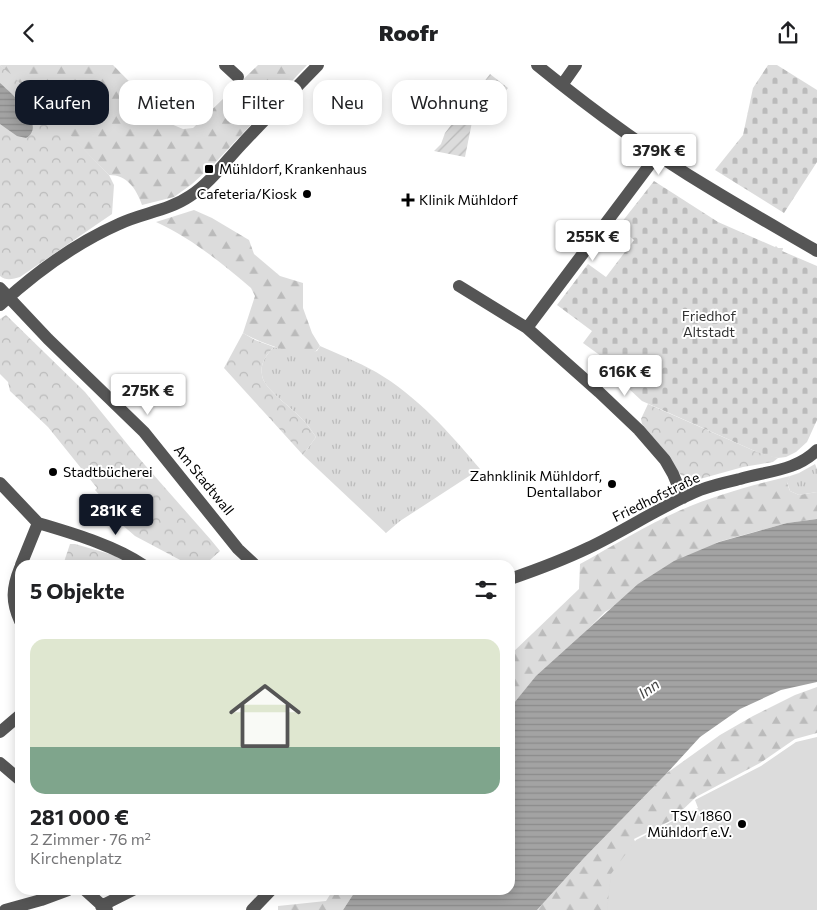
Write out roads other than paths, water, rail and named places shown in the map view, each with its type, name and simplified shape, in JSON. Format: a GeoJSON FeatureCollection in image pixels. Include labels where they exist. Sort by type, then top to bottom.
{"type":"FeatureCollection","features":[{"type":"Feature","properties":{"kind":"street"},"geometry":{"type":"LineString","coordinates":[[225,65],[238,77]]}},
{"type":"Feature","properties":{"kind":"street"},"geometry":{"type":"LineString","coordinates":[[3,297],[90,239],[120,223],[180,202],[191,195],[211,178],[318,65]]}},
{"type":"Feature","properties":{"kind":"street"},"geometry":{"type":"LineString","coordinates":[[537,65],[657,155],[707,187],[817,251]]}},
{"type":"Feature","properties":{"kind":"street"},"geometry":{"type":"LineString","coordinates":[[562,85],[576,65]]}},
{"type":"Feature","properties":{"kind":"street"},"geometry":{"type":"LineString","coordinates":[[527,328],[657,155]]}},
{"type":"Feature","properties":{"kind":"street"},"geometry":{"type":"LineString","coordinates":[[458,286],[527,328],[572,366],[639,430],[665,460],[683,498]]}},
{"type":"Feature","properties":{"kind":"street","name":"Am Stadtwall"},"geometry":{"type":"LineString","coordinates":[[3,297],[144,432],[238,549],[250,560]]}},
{"type":"Feature","properties":{"kind":"street","name":"Friedhofstraße"},"geometry":{"type":"LineString","coordinates":[[515,577],[589,548],[701,490],[788,468],[805,461],[817,450]]}},
{"type":"Feature","properties":{"kind":"street"},"geometry":{"type":"LineString","coordinates":[[0,483],[38,523],[73,534],[127,555],[135,560]]}},
{"type":"Feature","properties":{"kind":"street"},"geometry":{"type":"LineString","coordinates":[[24,560],[38,523]]}},
{"type":"Feature","properties":{"kind":"street"},"geometry":{"type":"LineString","coordinates":[[15,582],[13,597],[15,604]]}},
{"type":"Feature","properties":{"kind":"street"},"geometry":{"type":"LineString","coordinates":[[0,594],[13,597]]}},
{"type":"Feature","properties":{"kind":"street"},"geometry":{"type":"LineString","coordinates":[[0,731],[15,719]]}},
{"type":"Feature","properties":{"kind":"street"},"geometry":{"type":"LineString","coordinates":[[0,763],[15,775]]}},
{"type":"Feature","properties":{"kind":"street"},"geometry":{"type":"LineString","coordinates":[[5,910],[55,895]]}},
{"type":"Feature","properties":{"kind":"street"},"geometry":{"type":"LineString","coordinates":[[90,895],[104,908],[125,895]]}},
{"type":"Feature","properties":{"kind":"street"},"geometry":{"type":"LineString","coordinates":[[252,910],[268,899]]}},
{"type":"Feature","properties":{"kind":"water"},"geometry":{"type":"Polygon","coordinates":[[[0,83],[15,97],[15,125],[33,125],[32,132],[26,138],[17,136],[0,124],[0,83]]]}},
{"type":"Feature","properties":{"kind":"water","name":"Inn"},"geometry":{"type":"Polygon","coordinates":[[[817,519],[817,682],[781,690],[740,709],[700,737],[537,910],[343,910],[353,895],[515,895],[515,702],[536,676],[638,584],[674,561],[719,542],[787,523],[817,519]]]}},
{"type":"Feature","properties":{"kind":"place","name":"Mühldorf, Krankenhaus"},"geometry":{"type":"Point","coordinates":[209,169]}},
{"type":"Feature","properties":{"kind":"place","name":"Cafeteria/Kiosk"},"geometry":{"type":"Point","coordinates":[307,194]}},
{"type":"Feature","properties":{"kind":"place","name":"Klinik Mühldorf"},"geometry":{"type":"Point","coordinates":[408,200]}},
{"type":"Feature","properties":{"kind":"place","name":"Stadtbücherei"},"geometry":{"type":"Point","coordinates":[53,472]}},
{"type":"Feature","properties":{"kind":"place","name":"Zahnklinik Mühldorf, Dentallabor"},"geometry":{"type":"Point","coordinates":[612,484]}},
{"type":"Feature","properties":{"kind":"place","name":"TSV 1860 Mühldorf e.V."},"geometry":{"type":"Point","coordinates":[742,824]}},
{"type":"Feature","properties":{"kind":"park label","name":"Friedhof Altstadt"},"geometry":{"type":"Point","coordinates":[709,324]}}]}
